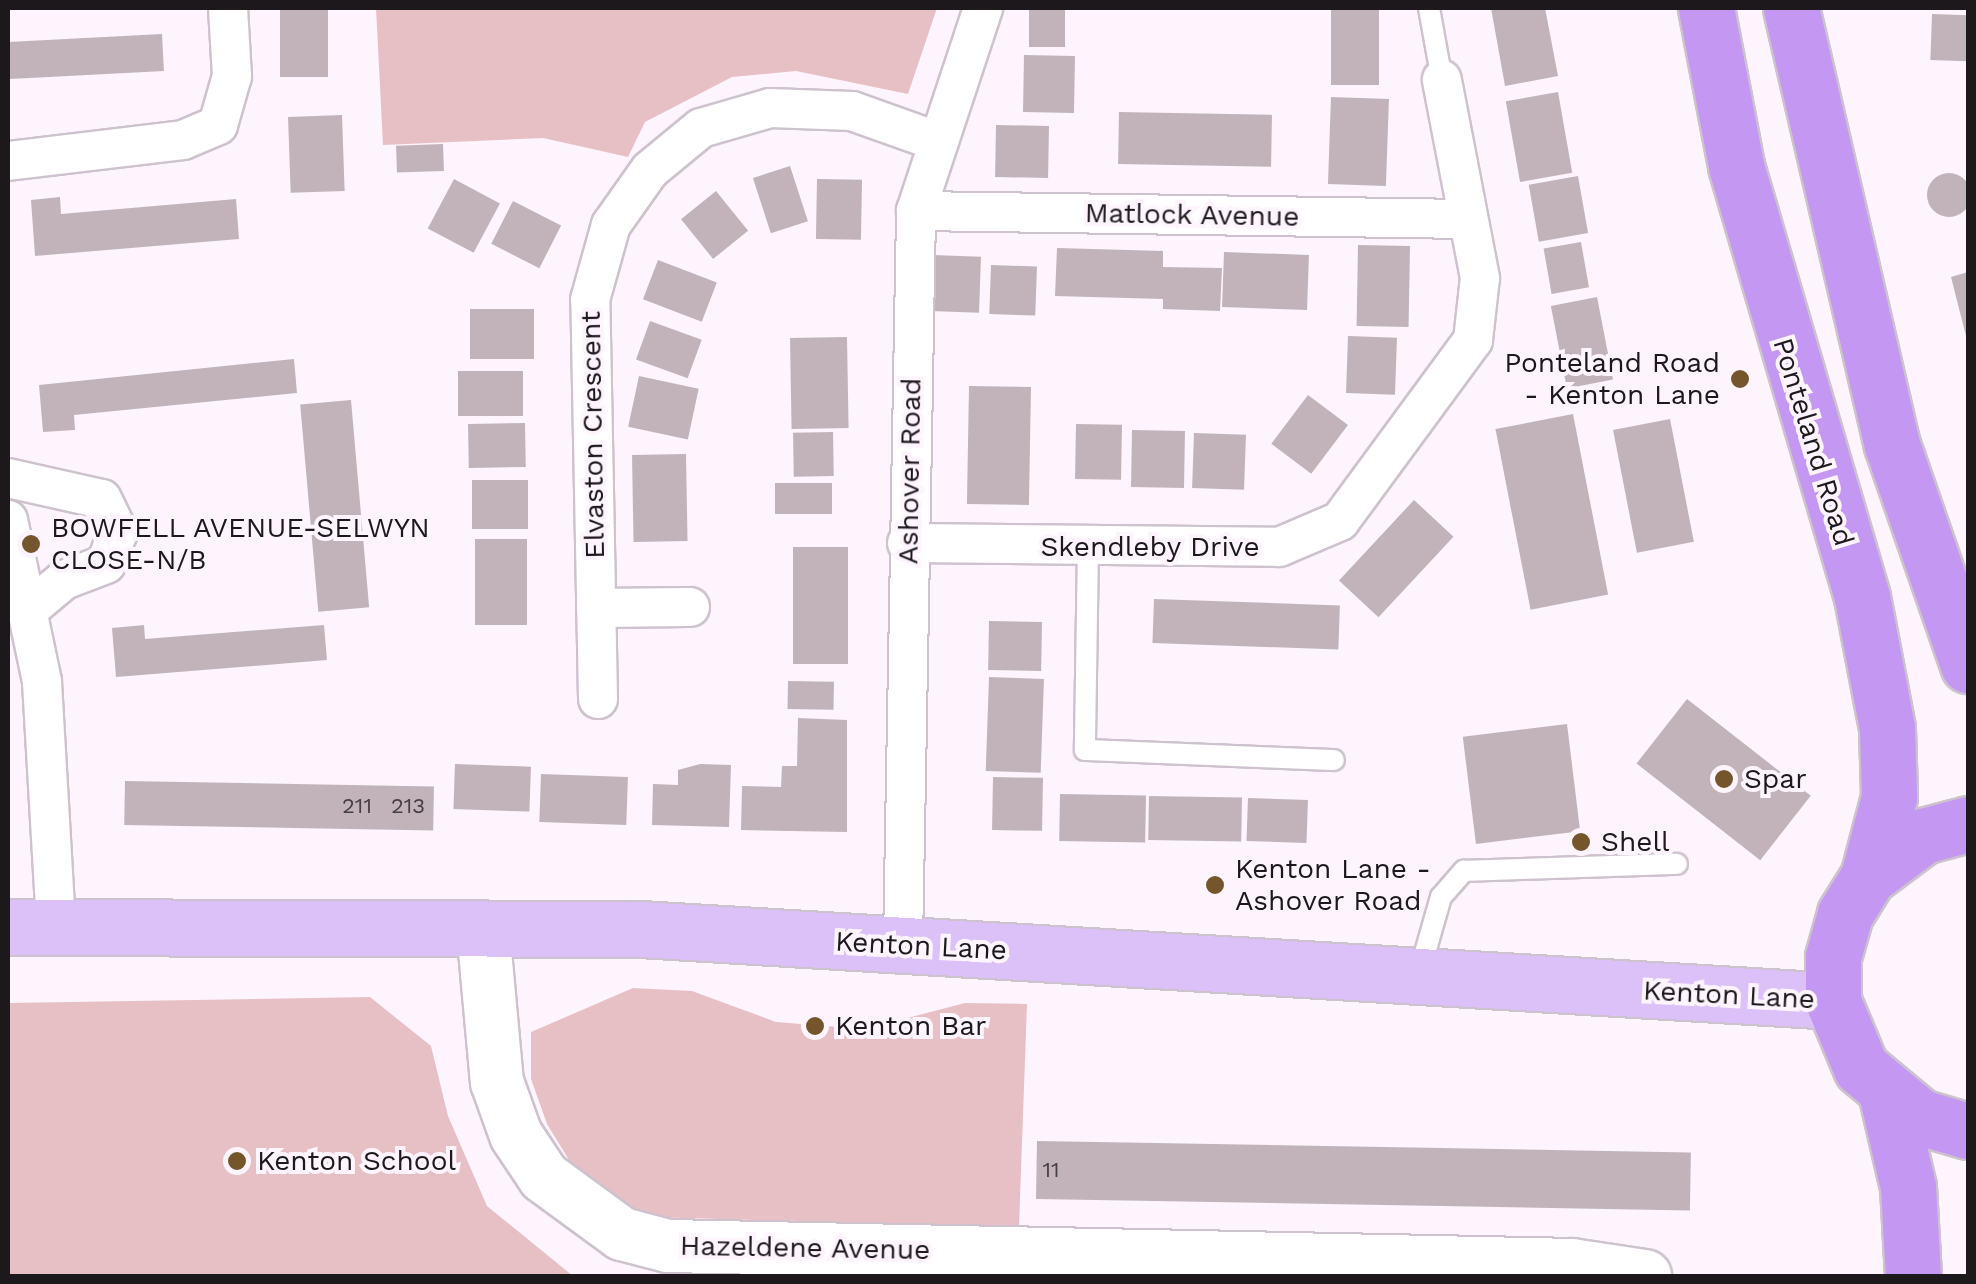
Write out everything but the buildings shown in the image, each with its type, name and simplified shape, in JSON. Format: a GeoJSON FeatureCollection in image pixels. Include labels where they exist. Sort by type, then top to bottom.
{"type":"FeatureCollection","features":[{"type":"Feature","properties":{"kind":"highway","name":"Ponteland Road"},"geometry":{"type":"LineString","coordinates":[[1706,8],[1736,166],[1862,597],[1887,728],[1889,796],[1868,877]]}},
{"type":"Feature","properties":{"kind":"highway"},"geometry":{"type":"LineString","coordinates":[[1791,8],[1892,445],[1968,665]]}},
{"type":"Feature","properties":{"kind":"highway"},"geometry":{"type":"LineString","coordinates":[[1968,824],[1923,836],[1868,877],[1837,942],[1833,1001],[1861,1068],[1886,1096],[1920,1117],[1968,1130]]}},
{"type":"Feature","properties":{"kind":"highway"},"geometry":{"type":"LineString","coordinates":[[1886,1096],[1908,1187],[1914,1276]]}},
{"type":"Feature","properties":{"kind":"main road","name":"Kenton Lane"},"geometry":{"type":"LineString","coordinates":[[32,926],[483,928],[903,944],[1833,1001]]}},
{"type":"Feature","properties":{"kind":"street"},"geometry":{"type":"LineString","coordinates":[[8,161],[182,140],[218,124],[232,76],[228,8]]}},
{"type":"Feature","properties":{"kind":"street","name":"Ashover Road"},"geometry":{"type":"LineString","coordinates":[[903,944],[907,543],[916,211],[983,8]]}},
{"type":"Feature","properties":{"kind":"street","name":"Skendleby Drive"},"geometry":{"type":"LineString","coordinates":[[907,543],[1088,548],[1279,547],[1340,522],[1474,340],[1480,278],[1442,80]]}},
{"type":"Feature","properties":{"kind":"street","name":"Elvaston Crescent"},"geometry":{"type":"LineString","coordinates":[[598,699],[590,300],[611,225],[650,170],[701,128],[770,108],[852,111],[939,142]]}},
{"type":"Feature","properties":{"kind":"street","name":"Matlock Avenue"},"geometry":{"type":"LineString","coordinates":[[916,211],[1468,219]]}},
{"type":"Feature","properties":{"kind":"street"},"geometry":{"type":"LineString","coordinates":[[8,478],[102,499],[118,532],[106,564],[53,586],[28,610]]}},
{"type":"Feature","properties":{"kind":"street"},"geometry":{"type":"LineString","coordinates":[[8,520],[28,610],[52,773],[32,926]]}},
{"type":"Feature","properties":{"kind":"street"},"geometry":{"type":"LineString","coordinates":[[596,608],[690,607]]}},
{"type":"Feature","properties":{"kind":"street","name":"Hazeldene Avenue"},"geometry":{"type":"LineString","coordinates":[[483,928],[497,1082],[516,1135],[544,1177],[622,1234],[668,1246],[827,1262],[1530,1270],[1646,1276]]}},
{"type":"Feature","properties":{"kind":"lane"},"geometry":{"type":"LineString","coordinates":[[1429,8],[1442,80]]}},
{"type":"Feature","properties":{"kind":"lane"},"geometry":{"type":"LineString","coordinates":[[1088,548],[1084,750],[1334,760]]}},
{"type":"Feature","properties":{"kind":"lane"},"geometry":{"type":"LineString","coordinates":[[1418,976],[1441,897],[1464,872],[1677,864]]}},
{"type":"Feature","properties":{"kind":"shaded area"},"geometry":{"type":"Polygon","coordinates":[[[376,8],[937,8],[908,94],[796,71],[732,77],[645,122],[628,157],[543,138],[383,145],[376,8]]]}},
{"type":"Feature","properties":{"kind":"shaded area"},"geometry":{"type":"Polygon","coordinates":[[[633,988],[692,991],[776,1022],[865,1029],[965,1003],[1027,1004],[1019,1227],[648,1217],[616,1204],[572,1165],[547,1124],[531,1079],[531,1032],[633,988]]]}},
{"type":"Feature","properties":{"kind":"shaded area","name":"Kenton School"},"geometry":{"type":"Polygon","coordinates":[[[370,997],[431,1046],[448,1116],[487,1206],[573,1276],[8,1276],[8,1003],[370,997]]]}},
{"type":"Feature","properties":{"kind":"place","name":"Ponteland Road - Kenton Lane"},"geometry":{"type":"Point","coordinates":[1740,379]}},
{"type":"Feature","properties":{"kind":"place","name":"BOWFELL AVENUE-SELWYN CLOSE-N/B"},"geometry":{"type":"Point","coordinates":[31,544]}},
{"type":"Feature","properties":{"kind":"place","name":"Spar"},"geometry":{"type":"Point","coordinates":[1724,779]}},
{"type":"Feature","properties":{"kind":"place","name":"Shell"},"geometry":{"type":"Point","coordinates":[1581,842]}},
{"type":"Feature","properties":{"kind":"place","name":"Kenton Lane - Ashover Road"},"geometry":{"type":"Point","coordinates":[1215,885]}},
{"type":"Feature","properties":{"kind":"place","name":"Kenton Bar"},"geometry":{"type":"Point","coordinates":[815,1026]}},
{"type":"Feature","properties":{"kind":"place","name":"Kenton School"},"geometry":{"type":"Point","coordinates":[237,1161]}}]}
